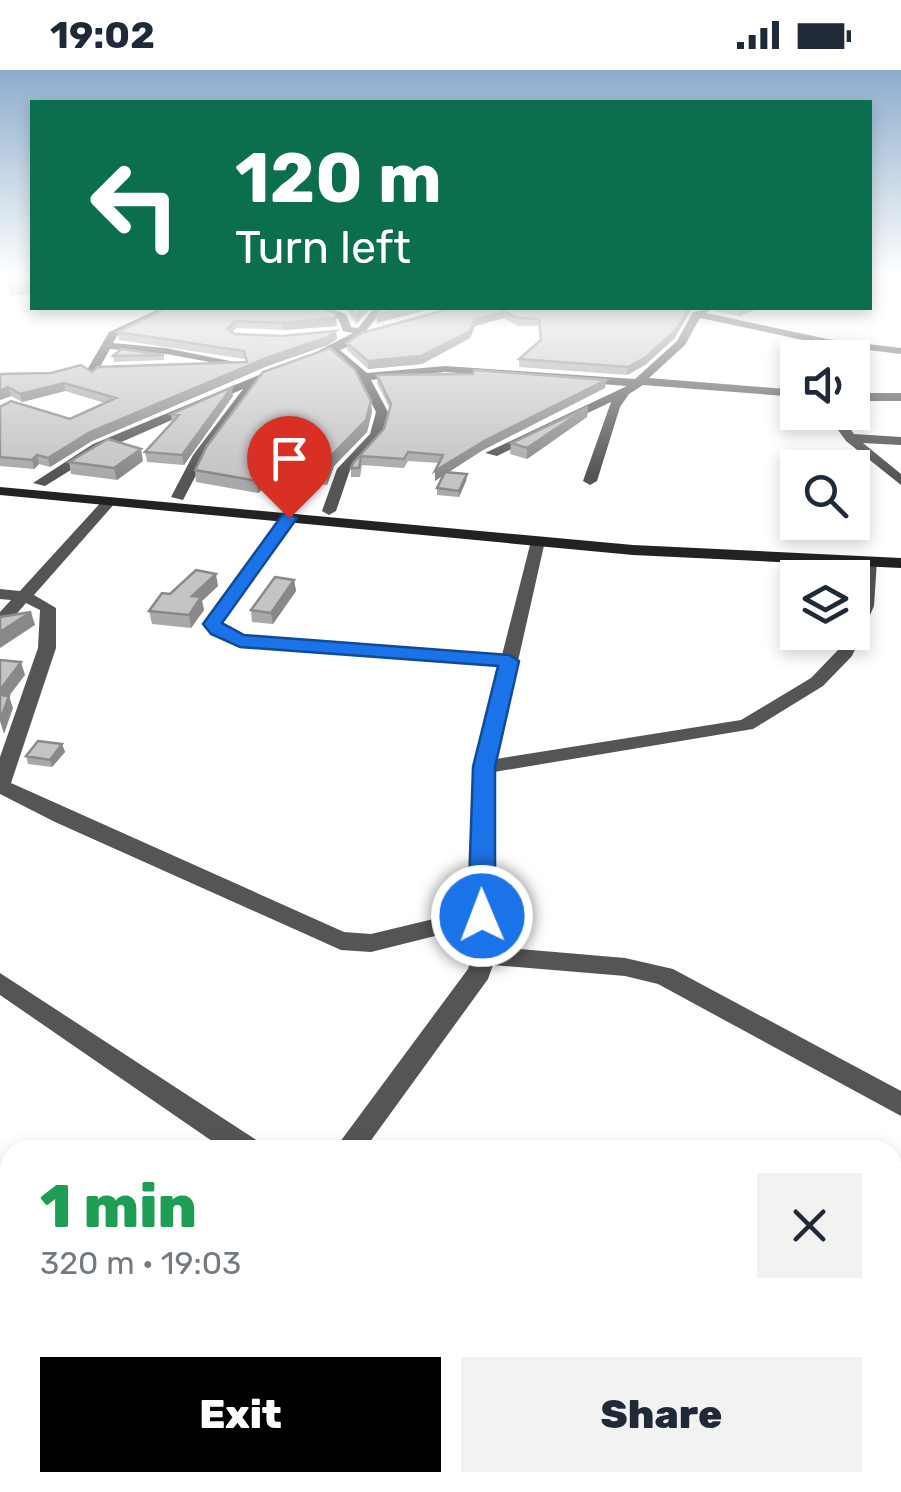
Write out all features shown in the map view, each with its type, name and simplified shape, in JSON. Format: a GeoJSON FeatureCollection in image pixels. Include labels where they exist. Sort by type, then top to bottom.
{"type":"FeatureCollection","features":[{"type":"Feature","properties":{"kind":"street"},"geometry":{"type":"LineString","coordinates":[[110,341],[93,370],[139,370]]}},
{"type":"Feature","properties":{"kind":"street"},"geometry":{"type":"LineString","coordinates":[[40,484],[98,447],[276,370],[334,350],[345,341]]}},
{"type":"Feature","properties":{"kind":"street"},"geometry":{"type":"LineString","coordinates":[[492,453],[624,392],[640,382],[681,341]]}},
{"type":"Feature","properties":{"kind":"street"},"geometry":{"type":"LineString","coordinates":[[824,341],[901,351]]}},
{"type":"Feature","properties":{"kind":"street"},"geometry":{"type":"LineString","coordinates":[[108,346],[166,351],[276,370]]}},
{"type":"Feature","properties":{"kind":"street"},"geometry":{"type":"LineString","coordinates":[[328,511],[344,469],[376,435],[382,412],[364,377],[334,350]]}},
{"type":"Feature","properties":{"kind":"street"},"geometry":{"type":"LineString","coordinates":[[177,369],[240,365]]}},
{"type":"Feature","properties":{"kind":"street"},"geometry":{"type":"LineString","coordinates":[[364,377],[446,369],[780,393]]}},
{"type":"Feature","properties":{"kind":"street"},"geometry":{"type":"LineString","coordinates":[[178,497],[200,456],[257,379]]}},
{"type":"Feature","properties":{"kind":"street"},"geometry":{"type":"LineString","coordinates":[[590,481],[614,407],[624,392]]}},
{"type":"Feature","properties":{"kind":"street"},"geometry":{"type":"LineString","coordinates":[[870,396],[901,397]]}},
{"type":"Feature","properties":{"kind":"street"},"geometry":{"type":"LineString","coordinates":[[844,430],[901,482]]}},
{"type":"Feature","properties":{"kind":"street"},"geometry":{"type":"LineString","coordinates":[[850,438],[901,441]]}},
{"type":"Feature","properties":{"kind":"street"},"geometry":{"type":"LineString","coordinates":[[0,480],[635,539],[901,551]]}},
{"type":"Feature","properties":{"kind":"street"},"geometry":{"type":"LineString","coordinates":[[0,491],[538,541],[901,563]]}},
{"type":"Feature","properties":{"kind":"street"},"geometry":{"type":"LineString","coordinates":[[0,622],[109,502]]}},
{"type":"Feature","properties":{"kind":"street"},"geometry":{"type":"LineString","coordinates":[[289,518],[212,624],[218,630],[240,641],[509,661]]}},
{"type":"Feature","properties":{"kind":"street"},"geometry":{"type":"LineString","coordinates":[[355,1140],[480,972],[484,955],[484,767],[538,541]]}},
{"type":"Feature","properties":{"kind":"street"},"geometry":{"type":"LineString","coordinates":[[484,767],[746,725],[816,682],[846,652],[866,606],[872,563]]}},
{"type":"Feature","properties":{"kind":"street"},"geometry":{"type":"LineString","coordinates":[[0,594],[24,596],[48,608],[47,648],[0,786],[62,818],[341,942],[372,943],[482,916]]}},
{"type":"Feature","properties":{"kind":"street"},"geometry":{"type":"LineString","coordinates":[[484,955],[625,967],[664,976],[901,1104]]}},
{"type":"Feature","properties":{"kind":"street"},"geometry":{"type":"LineString","coordinates":[[0,982],[233,1140]]}},
{"type":"Feature","properties":{"kind":"building"},"geometry":{"type":"Polygon","coordinates":[[[180,341],[315,341],[90,432],[48,458],[0,457],[0,407],[11,401],[70,419],[116,398],[64,383],[20,394],[8,387],[0,391],[0,374],[51,373],[81,365],[92,372],[97,367],[247,362],[244,351],[180,341]]]}},
{"type":"Feature","properties":{"kind":"building"},"geometry":{"type":"Polygon","coordinates":[[[450,341],[421,356],[368,361],[347,343],[450,341]]]}},
{"type":"Feature","properties":{"kind":"building"},"geometry":{"type":"Polygon","coordinates":[[[539,341],[663,341],[628,367],[519,359],[539,341]]]}},
{"type":"Feature","properties":{"kind":"building"},"geometry":{"type":"Polygon","coordinates":[[[330,348],[355,370],[371,401],[366,420],[333,454],[326,473],[305,472],[298,478],[267,472],[257,481],[195,470],[207,446],[263,372],[330,348]]]}},
{"type":"Feature","properties":{"kind":"building"},"geometry":{"type":"Polygon","coordinates":[[[121,349],[164,355],[113,356],[121,349]]]}},
{"type":"Feature","properties":{"kind":"building"},"geometry":{"type":"Polygon","coordinates":[[[474,370],[606,380],[484,441],[435,471],[443,455],[408,452],[404,459],[361,456],[359,468],[351,468],[353,463],[384,429],[391,404],[377,375],[473,374],[474,370]]]}},
{"type":"Feature","properties":{"kind":"building"},"geometry":{"type":"Polygon","coordinates":[[[232,387],[182,455],[145,452],[179,415],[171,414],[232,387]]]}},
{"type":"Feature","properties":{"kind":"building"},"geometry":{"type":"Polygon","coordinates":[[[588,407],[527,448],[511,443],[588,407]]]}},
{"type":"Feature","properties":{"kind":"building"},"geometry":{"type":"Polygon","coordinates":[[[108,439],[141,449],[114,468],[69,462],[108,439]]]}},
{"type":"Feature","properties":{"kind":"building"},"geometry":{"type":"Polygon","coordinates":[[[445,472],[467,474],[459,491],[437,488],[445,472]]]}},
{"type":"Feature","properties":{"kind":"building"},"geometry":{"type":"Polygon","coordinates":[[[196,570],[216,574],[192,596],[201,597],[189,615],[149,611],[162,593],[170,594],[196,570]]]}},
{"type":"Feature","properties":{"kind":"building"},"geometry":{"type":"Polygon","coordinates":[[[275,577],[294,580],[271,613],[251,610],[275,577]]]}},
{"type":"Feature","properties":{"kind":"building"},"geometry":{"type":"Polygon","coordinates":[[[31,612],[0,632],[0,617],[31,612]]]}},
{"type":"Feature","properties":{"kind":"building"},"geometry":{"type":"Polygon","coordinates":[[[0,660],[21,662],[0,690],[0,660]]]}},
{"type":"Feature","properties":{"kind":"building"},"geometry":{"type":"Polygon","coordinates":[[[0,695],[9,696],[0,721],[0,695]]]}},
{"type":"Feature","properties":{"kind":"building"},"geometry":{"type":"Polygon","coordinates":[[[38,741],[62,744],[50,760],[26,756],[38,741]]]}},
{"type":"Feature","properties":{"kind":"route"},"geometry":{"type":"LineString","coordinates":[[289,518],[212,624],[218,630],[240,641],[509,661],[484,767],[482,916]]}}]}
